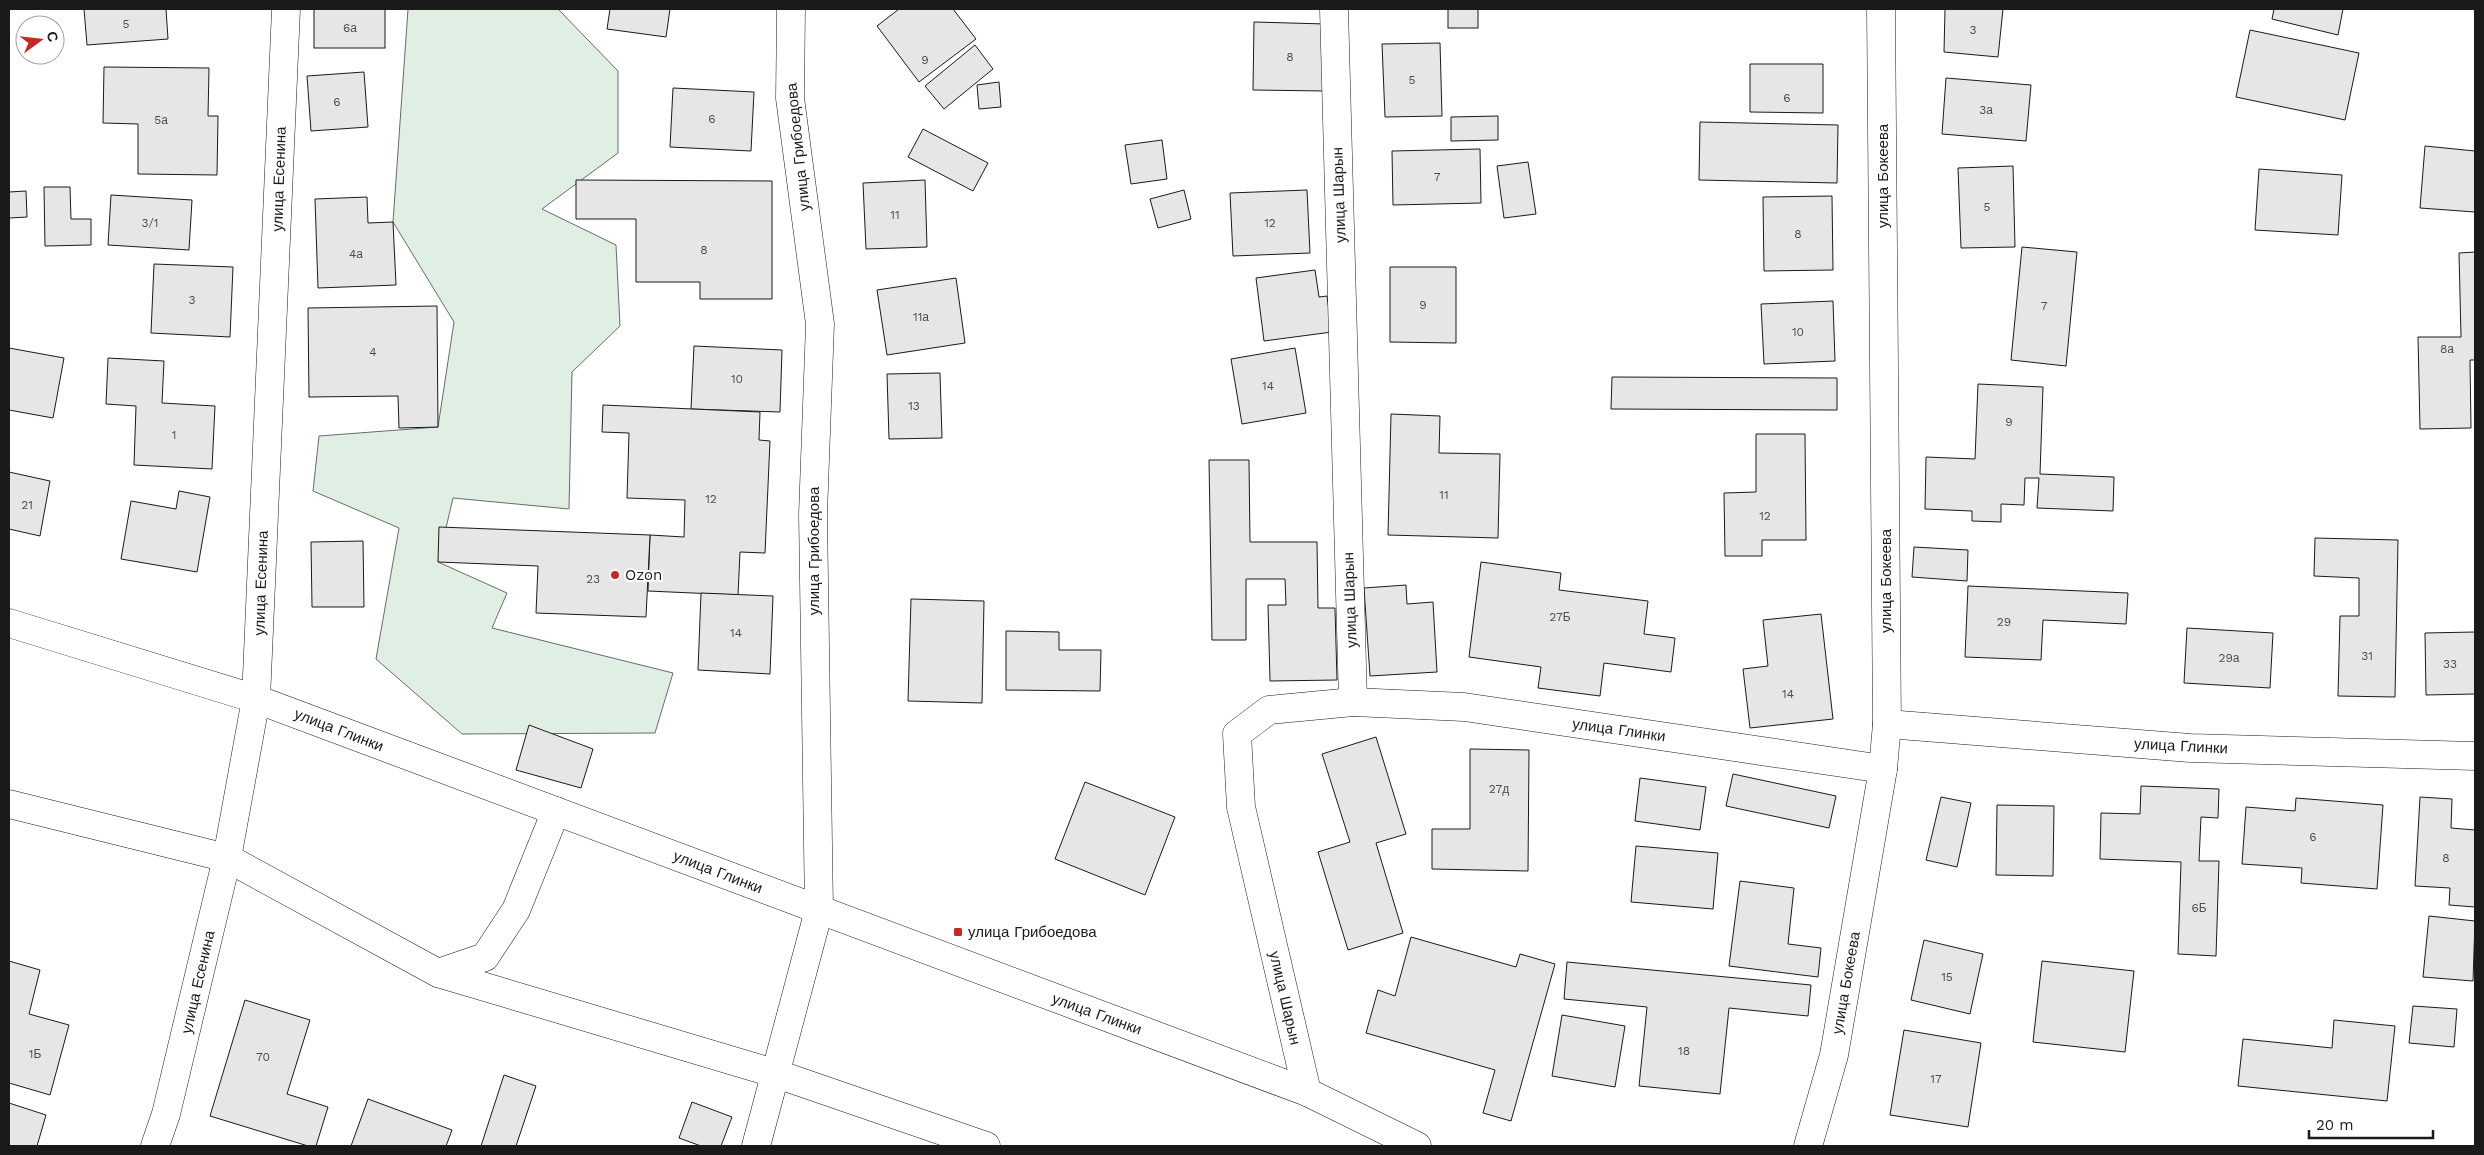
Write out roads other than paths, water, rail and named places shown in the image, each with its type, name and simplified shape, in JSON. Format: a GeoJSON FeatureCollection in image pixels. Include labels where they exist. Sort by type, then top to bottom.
{"type":"FeatureCollection","features":[{"type":"Feature","properties":{"kind":"street","name":"улица Есенина"},"geometry":{"type":"LineString","coordinates":[[155,1146],[166,1114],[227,858],[256,699],[286,9]]}},
{"type":"Feature","properties":{"kind":"street","name":"улица Грибоедова"},"geometry":{"type":"LineString","coordinates":[[756,1146],[777,1074],[819,910],[813,514],[820,324],[790,98],[791,9]]}},
{"type":"Feature","properties":{"kind":"street","name":"улица Шарын"},"geometry":{"type":"LineString","coordinates":[[1307,1092],[1241,807],[1237,734],[1269,710],[1353,702],[1334,9]]}},
{"type":"Feature","properties":{"kind":"street","name":"улица Бокеева"},"geometry":{"type":"LineString","coordinates":[[1808,1146],[1834,1056],[1883,769],[1887,724],[1881,9]]}},
{"type":"Feature","properties":{"kind":"street","name":"улица Глинки"},"geometry":{"type":"LineString","coordinates":[[9,623],[256,699],[1307,1092],[1417,1146]]}},
{"type":"Feature","properties":{"kind":"street","name":"улица Глинки"},"geometry":{"type":"LineString","coordinates":[[1353,702],[1464,707],[1883,769]]}},
{"type":"Feature","properties":{"kind":"street","name":"улица Глинки"},"geometry":{"type":"LineString","coordinates":[[1887,724],[2190,748],[2475,756]]}},
{"type":"Feature","properties":{"kind":"street"},"geometry":{"type":"LineString","coordinates":[[9,804],[227,858],[438,973],[777,1074],[986,1146]]}},
{"type":"Feature","properties":{"kind":"street"},"geometry":{"type":"LineString","coordinates":[[438,973],[485,957],[516,910],[556,811]]}},
{"type":"Feature","properties":{"kind":"place","name":"Ozon"},"geometry":{"type":"Point","coordinates":[615,575]}},
{"type":"Feature","properties":{"kind":"place","name":"улица Грибоедова"},"geometry":{"type":"Point","coordinates":[958,932]}}]}
